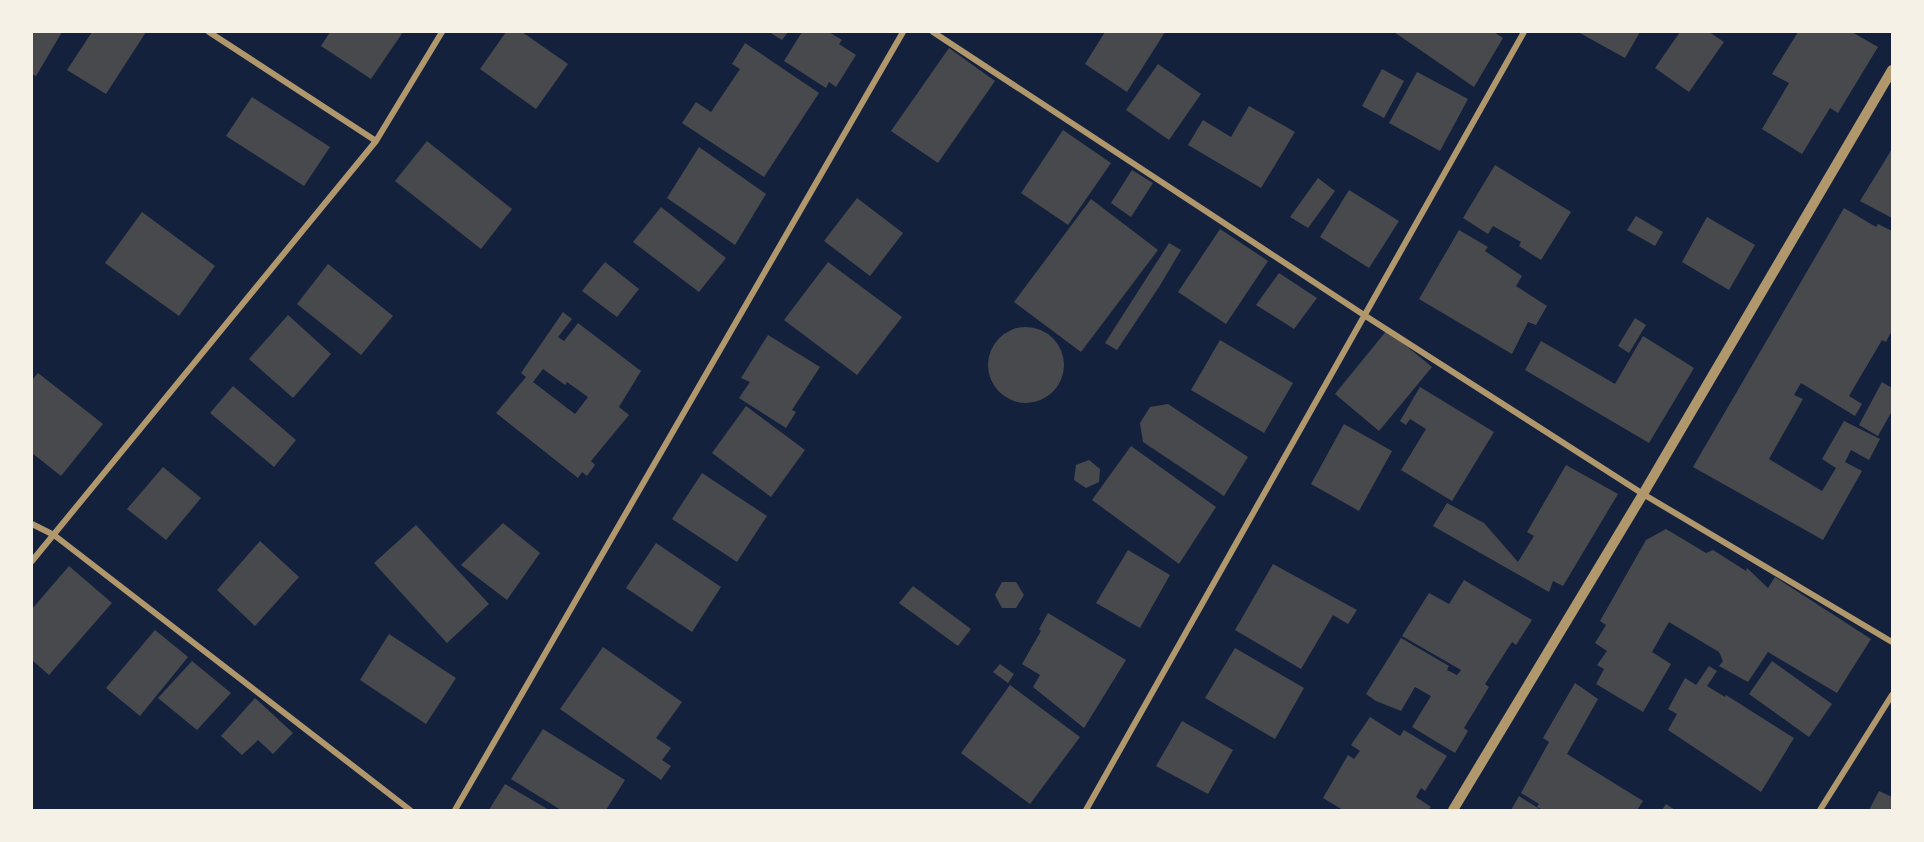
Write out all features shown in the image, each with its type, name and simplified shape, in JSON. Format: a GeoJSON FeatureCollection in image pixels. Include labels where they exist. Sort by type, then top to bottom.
{"type":"FeatureCollection","features":[{"type":"Feature","properties":{"kind":"street"},"geometry":{"type":"LineString","coordinates":[[209,32],[376,141]]}},
{"type":"Feature","properties":{"kind":"street"},"geometry":{"type":"LineString","coordinates":[[32,561],[376,141],[442,32]]}},
{"type":"Feature","properties":{"kind":"street"},"geometry":{"type":"LineString","coordinates":[[455,810],[903,32]]}},
{"type":"Feature","properties":{"kind":"street"},"geometry":{"type":"LineString","coordinates":[[933,32],[1364,315],[1644,494],[1893,642]]}},
{"type":"Feature","properties":{"kind":"street"},"geometry":{"type":"LineString","coordinates":[[1086,810],[1524,32]]}},
{"type":"Feature","properties":{"kind":"street"},"geometry":{"type":"LineString","coordinates":[[1454,810],[1644,494],[1893,70]]}},
{"type":"Feature","properties":{"kind":"street"},"geometry":{"type":"LineString","coordinates":[[32,524],[54,535],[410,810]]}},
{"type":"Feature","properties":{"kind":"street"},"geometry":{"type":"LineString","coordinates":[[1820,810],[1893,695]]}},
{"type":"Feature","properties":{"kind":"building"},"geometry":{"type":"Polygon","coordinates":[[[32,32],[62,32],[36,76],[32,74],[32,32]]]}},
{"type":"Feature","properties":{"kind":"building"},"geometry":{"type":"Polygon","coordinates":[[[92,32],[146,32],[106,94],[67,70],[92,32]]]}},
{"type":"Feature","properties":{"kind":"building"},"geometry":{"type":"Polygon","coordinates":[[[330,32],[403,32],[371,79],[321,46],[330,32]]]}},
{"type":"Feature","properties":{"kind":"building"},"geometry":{"type":"Polygon","coordinates":[[[506,32],[522,32],[568,64],[536,109],[480,69],[506,32]]]}},
{"type":"Feature","properties":{"kind":"building"},"geometry":{"type":"Polygon","coordinates":[[[769,32],[788,32],[782,40],[769,32]]]}},
{"type":"Feature","properties":{"kind":"building"},"geometry":{"type":"Polygon","coordinates":[[[802,32],[829,32],[842,40],[839,44],[856,55],[836,87],[829,82],[826,88],[784,61],[802,32]]]}},
{"type":"Feature","properties":{"kind":"building"},"geometry":{"type":"Polygon","coordinates":[[[1105,32],[1165,32],[1127,92],[1085,64],[1105,32]]]}},
{"type":"Feature","properties":{"kind":"building"},"geometry":{"type":"Polygon","coordinates":[[[1394,32],[1494,32],[1503,38],[1474,87],[1394,32]]]}},
{"type":"Feature","properties":{"kind":"building"},"geometry":{"type":"Polygon","coordinates":[[[1578,32],[1640,32],[1625,58],[1578,32]]]}},
{"type":"Feature","properties":{"kind":"building"},"geometry":{"type":"Polygon","coordinates":[[[1680,32],[1709,32],[1724,42],[1689,92],[1655,68],[1680,32]]]}},
{"type":"Feature","properties":{"kind":"building"},"geometry":{"type":"Polygon","coordinates":[[[1798,32],[1852,32],[1878,47],[1838,113],[1830,108],[1802,154],[1762,129],[1789,83],[1772,74],[1798,32]]]}},
{"type":"Feature","properties":{"kind":"building"},"geometry":{"type":"Polygon","coordinates":[[[745,43],[819,93],[764,177],[682,123],[696,102],[711,112],[740,69],[732,64],[745,43]]]}},
{"type":"Feature","properties":{"kind":"building"},"geometry":{"type":"Polygon","coordinates":[[[949,48],[995,81],[938,163],[891,131],[949,48]]]}},
{"type":"Feature","properties":{"kind":"building"},"geometry":{"type":"Polygon","coordinates":[[[1158,64],[1201,94],[1169,140],[1126,110],[1158,64]]]}},
{"type":"Feature","properties":{"kind":"building"},"geometry":{"type":"Polygon","coordinates":[[[1382,69],[1404,81],[1384,118],[1362,106],[1382,69]]]}},
{"type":"Feature","properties":{"kind":"building"},"geometry":{"type":"Polygon","coordinates":[[[1417,72],[1468,99],[1440,151],[1389,123],[1417,72]]]}},
{"type":"Feature","properties":{"kind":"building"},"geometry":{"type":"Polygon","coordinates":[[[252,97],[330,147],[304,186],[226,136],[252,97]]]}},
{"type":"Feature","properties":{"kind":"building"},"geometry":{"type":"Polygon","coordinates":[[[1249,106],[1295,132],[1261,188],[1188,145],[1203,120],[1231,137],[1249,106]]]}},
{"type":"Feature","properties":{"kind":"building"},"geometry":{"type":"Polygon","coordinates":[[[1063,130],[1111,163],[1068,225],[1021,193],[1063,130]]]}},
{"type":"Feature","properties":{"kind":"building"},"geometry":{"type":"Polygon","coordinates":[[[427,141],[512,209],[481,249],[395,181],[427,141]]]}},
{"type":"Feature","properties":{"kind":"building"},"geometry":{"type":"Polygon","coordinates":[[[699,147],[766,194],[735,245],[667,198],[699,147]]]}},
{"type":"Feature","properties":{"kind":"building"},"geometry":{"type":"Polygon","coordinates":[[[1892,149],[1892,218],[1860,201],[1892,149]]]}},
{"type":"Feature","properties":{"kind":"building"},"geometry":{"type":"Polygon","coordinates":[[[1495,165],[1571,212],[1541,260],[1519,246],[1521,242],[1493,226],[1488,234],[1463,218],[1495,165]]]}},
{"type":"Feature","properties":{"kind":"building"},"geometry":{"type":"Polygon","coordinates":[[[1132,170],[1153,183],[1131,217],[1111,203],[1132,170]]]}},
{"type":"Feature","properties":{"kind":"building"},"geometry":{"type":"Polygon","coordinates":[[[1318,178],[1335,191],[1308,228],[1290,217],[1318,178]]]}},
{"type":"Feature","properties":{"kind":"building"},"geometry":{"type":"Polygon","coordinates":[[[1349,190],[1399,221],[1369,268],[1320,237],[1349,190]]]}},
{"type":"Feature","properties":{"kind":"building"},"geometry":{"type":"Polygon","coordinates":[[[857,198],[903,233],[870,276],[824,241],[857,198]]]}},
{"type":"Feature","properties":{"kind":"building"},"geometry":{"type":"Polygon","coordinates":[[[1091,199],[1158,250],[1081,352],[1014,302],[1091,199]]]}},
{"type":"Feature","properties":{"kind":"building"},"geometry":{"type":"Polygon","coordinates":[[[661,207],[726,258],[699,292],[633,242],[661,207]]]}},
{"type":"Feature","properties":{"kind":"building"},"geometry":{"type":"Polygon","coordinates":[[[1844,208],[1876,227],[1878,224],[1892,231],[1892,330],[1886,342],[1882,340],[1849,396],[1862,404],[1855,416],[1801,383],[1794,395],[1803,399],[1769,459],[1822,491],[1836,468],[1822,459],[1844,421],[1880,439],[1869,460],[1851,450],[1845,462],[1862,471],[1823,540],[1693,467],[1844,208]]]}},
{"type":"Feature","properties":{"kind":"building"},"geometry":{"type":"Polygon","coordinates":[[[142,212],[215,266],[179,316],[105,263],[142,212]]]}},
{"type":"Feature","properties":{"kind":"building"},"geometry":{"type":"Polygon","coordinates":[[[1636,216],[1663,232],[1655,246],[1627,230],[1636,216]]]}},
{"type":"Feature","properties":{"kind":"building"},"geometry":{"type":"Polygon","coordinates":[[[1707,217],[1755,245],[1729,290],[1682,262],[1707,217]]]}},
{"type":"Feature","properties":{"kind":"building"},"geometry":{"type":"Polygon","coordinates":[[[1220,229],[1268,261],[1226,324],[1178,292],[1220,229]]]}},
{"type":"Feature","properties":{"kind":"building"},"geometry":{"type":"Polygon","coordinates":[[[1459,230],[1488,247],[1485,251],[1522,276],[1516,286],[1547,306],[1536,325],[1528,322],[1512,354],[1419,299],[1459,230]]]}},
{"type":"Feature","properties":{"kind":"building"},"geometry":{"type":"Polygon","coordinates":[[[1169,243],[1181,250],[1117,350],[1105,343],[1169,243]]]}},
{"type":"Feature","properties":{"kind":"building"},"geometry":{"type":"Polygon","coordinates":[[[605,262],[639,289],[617,317],[582,291],[605,262]]]}},
{"type":"Feature","properties":{"kind":"building"},"geometry":{"type":"Polygon","coordinates":[[[828,262],[902,317],[857,375],[784,320],[828,262]]]}},
{"type":"Feature","properties":{"kind":"building"},"geometry":{"type":"Polygon","coordinates":[[[328,264],[393,316],[361,355],[297,304],[328,264]]]}},
{"type":"Feature","properties":{"kind":"building"},"geometry":{"type":"Polygon","coordinates":[[[1279,273],[1317,298],[1294,329],[1256,305],[1279,273]]]}},
{"type":"Feature","properties":{"kind":"building"},"geometry":{"type":"Polygon","coordinates":[[[563,312],[572,319],[558,337],[564,341],[578,323],[641,371],[619,407],[629,415],[591,461],[595,465],[587,476],[582,472],[578,478],[496,413],[526,377],[521,373],[563,312]],[[543,369],[533,382],[575,414],[588,397],[567,382],[565,385],[543,369]]]}},
{"type":"Feature","properties":{"kind":"building"},"geometry":{"type":"Polygon","coordinates":[[[288,315],[331,354],[293,398],[249,359],[288,315]]]}},
{"type":"Feature","properties":{"kind":"building"},"geometry":{"type":"Polygon","coordinates":[[[1635,318],[1646,325],[1629,353],[1618,346],[1635,318]]]}},
{"type":"Feature","properties":{"kind":"building"},"geometry":{"type":"Polygon","coordinates":[[[1026,327],[1040,330],[1053,338],[1061,351],[1064,365],[1061,379],[1053,392],[1040,400],[1026,403],[1012,400],[999,392],[991,379],[988,365],[991,351],[999,338],[1012,330],[1026,327]]]}},
{"type":"Feature","properties":{"kind":"building"},"geometry":{"type":"Polygon","coordinates":[[[1387,330],[1432,367],[1379,431],[1335,394],[1387,330]]]}},
{"type":"Feature","properties":{"kind":"building"},"geometry":{"type":"Polygon","coordinates":[[[768,335],[820,367],[792,410],[796,412],[786,428],[739,398],[750,382],[741,378],[768,335]]]}},
{"type":"Feature","properties":{"kind":"building"},"geometry":{"type":"Polygon","coordinates":[[[1643,336],[1694,368],[1649,443],[1525,370],[1541,341],[1615,384],[1643,336]]]}},
{"type":"Feature","properties":{"kind":"building"},"geometry":{"type":"Polygon","coordinates":[[[1220,340],[1293,383],[1264,433],[1191,390],[1220,340]]]}},
{"type":"Feature","properties":{"kind":"building"},"geometry":{"type":"Polygon","coordinates":[[[38,373],[103,424],[61,476],[32,453],[32,380],[38,373]]]}},
{"type":"Feature","properties":{"kind":"building"},"geometry":{"type":"Polygon","coordinates":[[[1882,382],[1892,388],[1892,411],[1878,436],[1859,425],[1882,382]]]}},
{"type":"Feature","properties":{"kind":"building"},"geometry":{"type":"Polygon","coordinates":[[[233,386],[296,440],[274,467],[210,413],[233,386]]]}},
{"type":"Feature","properties":{"kind":"building"},"geometry":{"type":"Polygon","coordinates":[[[1420,387],[1494,432],[1452,501],[1401,470],[1426,429],[1410,419],[1406,425],[1400,421],[1420,387]]]}},
{"type":"Feature","properties":{"kind":"building"},"geometry":{"type":"Polygon","coordinates":[[[1168,404],[1248,457],[1224,496],[1143,442],[1140,423],[1150,407],[1168,404]]]}},
{"type":"Feature","properties":{"kind":"building"},"geometry":{"type":"Polygon","coordinates":[[[746,406],[805,450],[771,497],[712,453],[746,406]]]}},
{"type":"Feature","properties":{"kind":"building"},"geometry":{"type":"Polygon","coordinates":[[[1344,424],[1392,451],[1359,511],[1311,484],[1344,424]]]}},
{"type":"Feature","properties":{"kind":"building"},"geometry":{"type":"Polygon","coordinates":[[[1131,446],[1216,507],[1179,564],[1092,500],[1131,446]]]}},
{"type":"Feature","properties":{"kind":"building"},"geometry":{"type":"Polygon","coordinates":[[[1089,460],[1100,469],[1099,482],[1086,488],[1074,480],[1076,465],[1089,460]]]}},
{"type":"Feature","properties":{"kind":"building"},"geometry":{"type":"Polygon","coordinates":[[[1566,465],[1618,494],[1563,586],[1553,581],[1549,592],[1433,526],[1447,503],[1484,523],[1518,562],[1534,536],[1527,532],[1566,465]]]}},
{"type":"Feature","properties":{"kind":"building"},"geometry":{"type":"Polygon","coordinates":[[[163,467],[201,498],[166,540],[127,509],[163,467]]]}},
{"type":"Feature","properties":{"kind":"building"},"geometry":{"type":"Polygon","coordinates":[[[702,473],[767,516],[737,562],[672,519],[702,473]]]}},
{"type":"Feature","properties":{"kind":"building"},"geometry":{"type":"Polygon","coordinates":[[[503,523],[540,553],[507,600],[461,565],[503,523]]]}},
{"type":"Feature","properties":{"kind":"building"},"geometry":{"type":"Polygon","coordinates":[[[416,525],[489,604],[447,643],[374,563],[416,525]]]}},
{"type":"Feature","properties":{"kind":"building"},"geometry":{"type":"Polygon","coordinates":[[[1666,529],[1706,553],[1713,550],[1746,571],[1747,568],[1768,588],[1775,577],[1871,639],[1837,693],[1768,652],[1748,682],[1719,666],[1723,661],[1719,652],[1669,622],[1652,652],[1671,664],[1643,712],[1596,684],[1604,669],[1597,665],[1607,651],[1595,643],[1606,625],[1600,621],[1646,540],[1666,529]]]}},
{"type":"Feature","properties":{"kind":"building"},"geometry":{"type":"Polygon","coordinates":[[[260,541],[299,577],[255,626],[217,590],[260,541]]]}},
{"type":"Feature","properties":{"kind":"building"},"geometry":{"type":"Polygon","coordinates":[[[656,543],[721,587],[692,632],[626,588],[656,543]]]}},
{"type":"Feature","properties":{"kind":"building"},"geometry":{"type":"Polygon","coordinates":[[[1128,550],[1170,575],[1140,628],[1096,603],[1128,550]]]}},
{"type":"Feature","properties":{"kind":"building"},"geometry":{"type":"Polygon","coordinates":[[[1273,564],[1357,610],[1348,624],[1333,615],[1301,669],[1235,630],[1273,564]]]}},
{"type":"Feature","properties":{"kind":"building"},"geometry":{"type":"Polygon","coordinates":[[[69,566],[112,603],[49,675],[32,660],[32,609],[69,566]]]}},
{"type":"Feature","properties":{"kind":"building"},"geometry":{"type":"Polygon","coordinates":[[[1464,580],[1532,620],[1516,645],[1512,642],[1485,684],[1489,687],[1464,728],[1468,731],[1455,753],[1412,727],[1431,696],[1415,687],[1401,711],[1376,701],[1366,694],[1401,638],[1449,666],[1447,670],[1457,675],[1461,670],[1402,636],[1429,593],[1449,604],[1464,580]]]}},
{"type":"Feature","properties":{"kind":"building"},"geometry":{"type":"Polygon","coordinates":[[[1002,582],[1016,582],[1024,595],[1016,608],[1002,608],[995,595],[1002,582]]]}},
{"type":"Feature","properties":{"kind":"building"},"geometry":{"type":"Polygon","coordinates":[[[913,586],[971,629],[958,646],[899,603],[913,586]]]}},
{"type":"Feature","properties":{"kind":"building"},"geometry":{"type":"Polygon","coordinates":[[[1048,613],[1126,660],[1084,728],[1033,687],[1040,675],[1022,664],[1041,631],[1039,629],[1048,613]]]}},
{"type":"Feature","properties":{"kind":"building"},"geometry":{"type":"Polygon","coordinates":[[[155,630],[188,657],[140,716],[106,688],[155,630]]]}},
{"type":"Feature","properties":{"kind":"building"},"geometry":{"type":"Polygon","coordinates":[[[389,634],[456,678],[426,724],[360,680],[389,634]]]}},
{"type":"Feature","properties":{"kind":"building"},"geometry":{"type":"Polygon","coordinates":[[[603,647],[682,702],[656,738],[671,748],[662,760],[671,766],[661,780],[560,709],[603,647]]]}},
{"type":"Feature","properties":{"kind":"building"},"geometry":{"type":"Polygon","coordinates":[[[1235,648],[1304,688],[1275,739],[1205,698],[1235,648]]]}},
{"type":"Feature","properties":{"kind":"building"},"geometry":{"type":"Polygon","coordinates":[[[192,661],[231,693],[197,730],[158,698],[192,661]]]}},
{"type":"Feature","properties":{"kind":"building"},"geometry":{"type":"Polygon","coordinates":[[[1772,661],[1832,704],[1809,737],[1749,694],[1772,661]]]}},
{"type":"Feature","properties":{"kind":"building"},"geometry":{"type":"Polygon","coordinates":[[[1000,664],[1014,674],[1008,683],[993,672],[1000,664]]]}},
{"type":"Feature","properties":{"kind":"building"},"geometry":{"type":"Polygon","coordinates":[[[1709,666],[1717,671],[1707,686],[1725,697],[1726,695],[1794,738],[1761,792],[1668,730],[1677,714],[1668,709],[1685,678],[1696,685],[1709,666]]]}},
{"type":"Feature","properties":{"kind":"building"},"geometry":{"type":"Polygon","coordinates":[[[1575,683],[1598,699],[1567,754],[1643,801],[1637,810],[1543,810],[1537,807],[1539,804],[1521,793],[1549,742],[1543,738],[1575,683]]]}},
{"type":"Feature","properties":{"kind":"building"},"geometry":{"type":"Polygon","coordinates":[[[1010,685],[1080,737],[1030,804],[961,753],[1010,685]]]}},
{"type":"Feature","properties":{"kind":"building"},"geometry":{"type":"Polygon","coordinates":[[[255,698],[293,733],[273,754],[258,740],[242,755],[221,736],[255,698]]]}},
{"type":"Feature","properties":{"kind":"building"},"geometry":{"type":"Polygon","coordinates":[[[1370,717],[1400,736],[1404,730],[1447,756],[1425,791],[1421,788],[1416,797],[1431,807],[1428,810],[1343,810],[1323,798],[1348,755],[1354,759],[1360,751],[1351,745],[1370,717]]]}},
{"type":"Feature","properties":{"kind":"building"},"geometry":{"type":"Polygon","coordinates":[[[1182,721],[1233,750],[1208,794],[1156,766],[1182,721]]]}},
{"type":"Feature","properties":{"kind":"building"},"geometry":{"type":"Polygon","coordinates":[[[543,729],[625,780],[606,810],[561,810],[511,779],[543,729]]]}},
{"type":"Feature","properties":{"kind":"building"},"geometry":{"type":"Polygon","coordinates":[[[505,784],[549,810],[489,810],[505,784]]]}},
{"type":"Feature","properties":{"kind":"building"},"geometry":{"type":"Polygon","coordinates":[[[1879,791],[1892,797],[1892,810],[1869,810],[1879,791]]]}},
{"type":"Feature","properties":{"kind":"building"},"geometry":{"type":"Polygon","coordinates":[[[1519,796],[1538,808],[1541,810],[1511,810],[1519,796]]]}},
{"type":"Feature","properties":{"kind":"building"},"geometry":{"type":"Polygon","coordinates":[[[1666,804],[1675,810],[1662,810],[1666,804]]]}}]}
